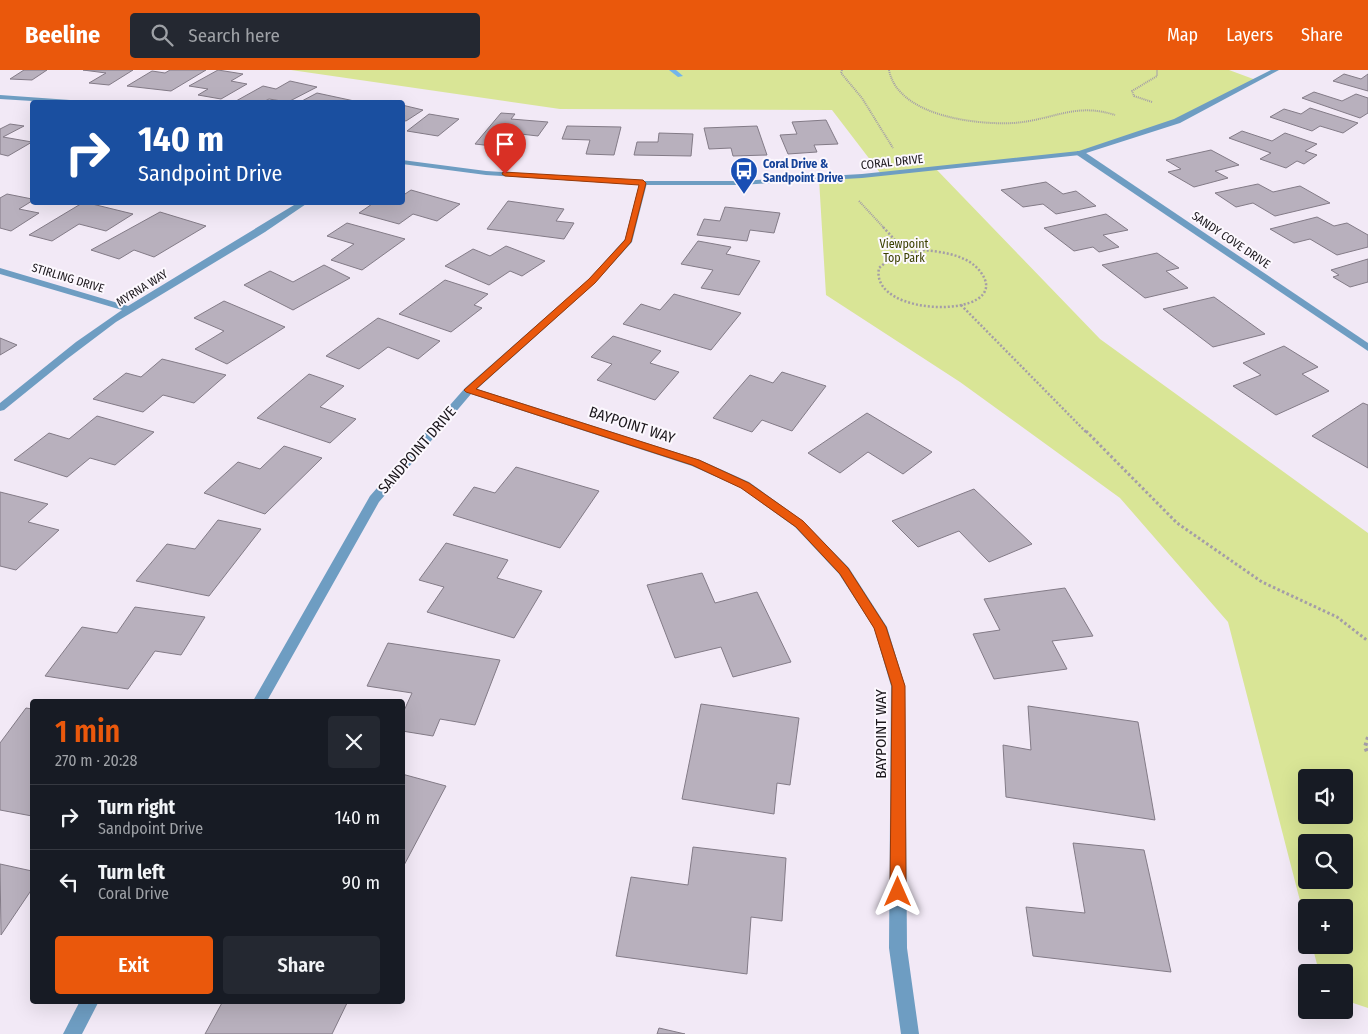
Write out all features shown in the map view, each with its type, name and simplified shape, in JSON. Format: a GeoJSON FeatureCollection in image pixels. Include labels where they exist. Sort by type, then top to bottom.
{"type":"FeatureCollection","features":[{"type":"Feature","properties":{"kind":"street","name":"CORAL DRIVE"},"geometry":{"type":"LineString","coordinates":[[405,162],[486,173],[643,183],[740,183],[907,172],[1080,153],[1150,130],[1188,115],[1276,70]]}},
{"type":"Feature","properties":{"kind":"street"},"geometry":{"type":"LineString","coordinates":[[0,98],[35,100]]}},
{"type":"Feature","properties":{"kind":"street","name":"SANDY COVE DRIVE"},"geometry":{"type":"LineString","coordinates":[[1080,153],[1368,348]]}},
{"type":"Feature","properties":{"kind":"street","name":"SANDPOINT DRIVE"},"geometry":{"type":"LineString","coordinates":[[261,699],[374,499],[469,390],[592,281],[629,240],[643,183]]}},
{"type":"Feature","properties":{"kind":"street","name":"MYRNA WAY"},"geometry":{"type":"LineString","coordinates":[[0,408],[129,309],[276,222],[301,205]]}},
{"type":"Feature","properties":{"kind":"street","name":"STIRLING DRIVE"},"geometry":{"type":"LineString","coordinates":[[0,271],[129,309]]}},
{"type":"Feature","properties":{"kind":"street","name":"BAYPOINT WAY"},"geometry":{"type":"LineString","coordinates":[[469,390],[696,463],[745,485],[800,524],[844,571],[880,627],[898,686],[898,948],[910,1034]]}},
{"type":"Feature","properties":{"kind":"street"},"geometry":{"type":"LineString","coordinates":[[72,1034],[88,1004]]}},
{"type":"Feature","properties":{"kind":"path"},"geometry":{"type":"LineString","coordinates":[[842,70],[842,73],[862,98],[907,172]]}},
{"type":"Feature","properties":{"kind":"path"},"geometry":{"type":"LineString","coordinates":[[889,70],[892,83],[905,97],[934,113],[982,122],[1029,121],[1074,109],[1102,110],[1150,130]]}},
{"type":"Feature","properties":{"kind":"path"},"geometry":{"type":"LineString","coordinates":[[1157,70],[1157,76],[1132,91],[1134,96],[1188,115]]}},
{"type":"Feature","properties":{"kind":"path"},"geometry":{"type":"LineString","coordinates":[[838,178],[906,252]]}},
{"type":"Feature","properties":{"kind":"path"},"geometry":{"type":"LineString","coordinates":[[923,250],[941,252],[958,257],[972,264],[982,273],[986,282],[984,292],[975,300],[962,305],[945,308],[927,307],[910,303],[884,288],[878,279],[878,270],[883,262],[893,256],[906,252],[923,250]]}},
{"type":"Feature","properties":{"kind":"path"},"geometry":{"type":"LineString","coordinates":[[962,305],[1178,523],[1262,582],[1337,617],[1368,641]]}},
{"type":"Feature","properties":{"kind":"path"},"geometry":{"type":"LineString","coordinates":[[1368,737],[1365,747],[1368,754]]}},
{"type":"Feature","properties":{"kind":"green space","name":"Viewpoint Top Park"},"geometry":{"type":"Polygon","coordinates":[[[291,70],[1229,70],[1256,80],[1177,121],[1080,153],[936,169],[1100,339],[1368,533],[1368,1008],[1353,1003],[1353,964],[1317,964],[1314,954],[1353,954],[1353,899],[1300,899],[1228,622],[1120,498],[960,382],[826,295],[819,179],[881,174],[832,110],[560,109],[291,70]]]}},
{"type":"Feature","properties":{"kind":"building"},"geometry":{"type":"Polygon","coordinates":[[[24,70],[47,70],[32,80],[10,79],[24,70]]]}},
{"type":"Feature","properties":{"kind":"building"},"geometry":{"type":"Polygon","coordinates":[[[83,70],[133,70],[109,85],[89,83],[106,73],[83,70]]]}},
{"type":"Feature","properties":{"kind":"building"},"geometry":{"type":"Polygon","coordinates":[[[170,70],[206,70],[171,91],[127,86],[152,71],[165,73],[170,70]]]}},
{"type":"Feature","properties":{"kind":"building"},"geometry":{"type":"Polygon","coordinates":[[[218,70],[243,74],[231,81],[247,84],[221,99],[198,95],[208,89],[189,86],[218,70]]]}},
{"type":"Feature","properties":{"kind":"building"},"geometry":{"type":"Polygon","coordinates":[[[1344,74],[1361,79],[1368,74],[1368,91],[1333,81],[1344,74]]]}},
{"type":"Feature","properties":{"kind":"building"},"geometry":{"type":"Polygon","coordinates":[[[290,81],[317,87],[292,100],[238,100],[263,86],[276,89],[290,81]]]}},
{"type":"Feature","properties":{"kind":"building"},"geometry":{"type":"Polygon","coordinates":[[[1314,92],[1342,101],[1356,94],[1368,98],[1368,113],[1360,118],[1302,98],[1314,92]]]}},
{"type":"Feature","properties":{"kind":"building"},"geometry":{"type":"Polygon","coordinates":[[[317,93],[350,100],[304,100],[317,93]]]}},
{"type":"Feature","properties":{"kind":"building"},"geometry":{"type":"Polygon","coordinates":[[[405,106],[423,110],[406,121],[405,106]]]}},
{"type":"Feature","properties":{"kind":"building"},"geometry":{"type":"Polygon","coordinates":[[[1310,108],[1358,123],[1343,133],[1320,126],[1312,131],[1270,117],[1284,109],[1301,114],[1310,108]]]}},
{"type":"Feature","properties":{"kind":"building"},"geometry":{"type":"Polygon","coordinates":[[[501,113],[515,114],[511,119],[548,122],[538,136],[512,133],[501,147],[475,144],[501,113]]]}},
{"type":"Feature","properties":{"kind":"building"},"geometry":{"type":"Polygon","coordinates":[[[429,114],[459,119],[438,136],[407,131],[429,114]]]}},
{"type":"Feature","properties":{"kind":"building"},"geometry":{"type":"Polygon","coordinates":[[[826,120],[838,144],[814,145],[817,152],[788,154],[780,135],[797,134],[792,122],[826,120]]]}},
{"type":"Feature","properties":{"kind":"building"},"geometry":{"type":"Polygon","coordinates":[[[10,124],[24,126],[3,137],[30,143],[8,156],[0,154],[0,129],[10,124]]]}},
{"type":"Feature","properties":{"kind":"building"},"geometry":{"type":"Polygon","coordinates":[[[567,126],[621,127],[614,155],[586,154],[590,140],[562,139],[567,126]]]}},
{"type":"Feature","properties":{"kind":"building"},"geometry":{"type":"Polygon","coordinates":[[[757,126],[767,155],[733,156],[731,148],[709,149],[704,128],[757,126]]]}},
{"type":"Feature","properties":{"kind":"building"},"geometry":{"type":"Polygon","coordinates":[[[1242,131],[1272,141],[1285,133],[1317,144],[1305,151],[1317,155],[1304,164],[1297,161],[1286,168],[1260,159],[1271,153],[1229,138],[1242,131]]]}},
{"type":"Feature","properties":{"kind":"building"},"geometry":{"type":"Polygon","coordinates":[[[659,133],[693,134],[691,156],[634,155],[637,142],[658,142],[659,133]]]}},
{"type":"Feature","properties":{"kind":"building"},"geometry":{"type":"Polygon","coordinates":[[[1211,150],[1239,165],[1215,171],[1228,178],[1194,187],[1168,172],[1181,169],[1166,160],[1211,150]]]}},
{"type":"Feature","properties":{"kind":"building"},"geometry":{"type":"Polygon","coordinates":[[[1046,182],[1063,194],[1076,191],[1096,206],[1056,214],[1043,204],[1023,207],[1001,190],[1046,182]]]}},
{"type":"Feature","properties":{"kind":"building"},"geometry":{"type":"Polygon","coordinates":[[[1258,184],[1273,192],[1300,186],[1330,203],[1275,216],[1253,203],[1236,207],[1215,193],[1258,184]]]}},
{"type":"Feature","properties":{"kind":"building"},"geometry":{"type":"Polygon","coordinates":[[[411,190],[460,204],[437,221],[413,214],[399,224],[359,213],[371,205],[405,205],[405,194],[411,190]]]}},
{"type":"Feature","properties":{"kind":"building"},"geometry":{"type":"Polygon","coordinates":[[[7,194],[30,199],[30,202],[19,209],[39,213],[11,231],[0,228],[0,198],[7,194]]]}},
{"type":"Feature","properties":{"kind":"building"},"geometry":{"type":"Polygon","coordinates":[[[508,201],[564,209],[556,221],[574,223],[564,239],[487,229],[508,201]]]}},
{"type":"Feature","properties":{"kind":"building"},"geometry":{"type":"Polygon","coordinates":[[[79,205],[96,205],[133,214],[106,231],[79,224],[52,241],[29,235],[79,205]]]}},
{"type":"Feature","properties":{"kind":"building"},"geometry":{"type":"Polygon","coordinates":[[[725,207],[780,213],[774,233],[750,230],[747,241],[697,235],[704,219],[720,221],[725,207]]]}},
{"type":"Feature","properties":{"kind":"building"},"geometry":{"type":"Polygon","coordinates":[[[160,212],[206,226],[154,257],[134,250],[119,259],[91,250],[160,212]]]}},
{"type":"Feature","properties":{"kind":"building"},"geometry":{"type":"Polygon","coordinates":[[[1106,214],[1128,230],[1103,235],[1119,247],[1099,252],[1093,247],[1074,251],[1044,228],[1106,214]]]}},
{"type":"Feature","properties":{"kind":"building"},"geometry":{"type":"Polygon","coordinates":[[[1317,217],[1334,226],[1347,223],[1368,235],[1368,247],[1337,255],[1310,239],[1294,243],[1270,229],[1317,217]]]}},
{"type":"Feature","properties":{"kind":"building"},"geometry":{"type":"Polygon","coordinates":[[[347,223],[405,239],[362,270],[331,260],[354,244],[327,236],[347,223]]]}},
{"type":"Feature","properties":{"kind":"building"},"geometry":{"type":"Polygon","coordinates":[[[698,241],[731,247],[726,254],[760,261],[739,295],[701,288],[713,270],[681,264],[698,241]]]}},
{"type":"Feature","properties":{"kind":"building"},"geometry":{"type":"Polygon","coordinates":[[[506,246],[545,261],[522,276],[510,271],[489,285],[445,266],[473,249],[490,256],[506,246]]]}},
{"type":"Feature","properties":{"kind":"building"},"geometry":{"type":"Polygon","coordinates":[[[1157,253],[1179,268],[1166,271],[1188,288],[1145,298],[1102,265],[1157,253]]]}},
{"type":"Feature","properties":{"kind":"building"},"geometry":{"type":"Polygon","coordinates":[[[1368,259],[1368,282],[1350,287],[1333,277],[1339,275],[1331,270],[1368,259]]]}},
{"type":"Feature","properties":{"kind":"building"},"geometry":{"type":"Polygon","coordinates":[[[324,265],[350,278],[293,310],[244,285],[270,271],[293,282],[324,265]]]}},
{"type":"Feature","properties":{"kind":"building"},"geometry":{"type":"Polygon","coordinates":[[[445,280],[488,294],[474,305],[482,308],[451,332],[399,314],[445,280]]]}},
{"type":"Feature","properties":{"kind":"building"},"geometry":{"type":"Polygon","coordinates":[[[674,294],[741,313],[711,350],[623,324],[641,304],[660,310],[674,294]]]}},
{"type":"Feature","properties":{"kind":"building"},"geometry":{"type":"Polygon","coordinates":[[[1214,297],[1265,334],[1213,347],[1163,309],[1214,297]]]}},
{"type":"Feature","properties":{"kind":"building"},"geometry":{"type":"Polygon","coordinates":[[[224,301],[285,327],[227,364],[195,349],[224,331],[194,318],[224,301]]]}},
{"type":"Feature","properties":{"kind":"building"},"geometry":{"type":"Polygon","coordinates":[[[378,318],[440,341],[418,359],[388,347],[359,369],[326,356],[378,318]]]}},
{"type":"Feature","properties":{"kind":"building"},"geometry":{"type":"Polygon","coordinates":[[[613,336],[661,351],[650,363],[679,372],[655,400],[597,380],[612,364],[591,357],[613,336]]]}},
{"type":"Feature","properties":{"kind":"building"},"geometry":{"type":"Polygon","coordinates":[[[0,338],[17,345],[0,355],[0,338]]]}},
{"type":"Feature","properties":{"kind":"building"},"geometry":{"type":"Polygon","coordinates":[[[1284,346],[1318,367],[1302,374],[1329,391],[1276,415],[1233,386],[1261,375],[1243,363],[1284,346]]]}},
{"type":"Feature","properties":{"kind":"building"},"geometry":{"type":"Polygon","coordinates":[[[162,359],[226,375],[194,403],[163,395],[143,412],[93,399],[126,373],[141,377],[162,359]]]}},
{"type":"Feature","properties":{"kind":"building"},"geometry":{"type":"Polygon","coordinates":[[[782,372],[826,386],[792,431],[762,420],[752,432],[713,418],[750,375],[773,383],[782,372]]]}},
{"type":"Feature","properties":{"kind":"building"},"geometry":{"type":"Polygon","coordinates":[[[309,374],[344,386],[320,407],[356,419],[330,443],[257,418],[309,374]]]}},
{"type":"Feature","properties":{"kind":"building"},"geometry":{"type":"Polygon","coordinates":[[[1363,403],[1368,405],[1368,468],[1312,436],[1363,403]]]}},
{"type":"Feature","properties":{"kind":"building"},"geometry":{"type":"Polygon","coordinates":[[[867,413],[932,452],[903,474],[868,452],[840,473],[808,453],[867,413]]]}},
{"type":"Feature","properties":{"kind":"building"},"geometry":{"type":"Polygon","coordinates":[[[97,416],[154,432],[115,465],[90,458],[67,477],[14,460],[49,433],[69,439],[97,416]]]}},
{"type":"Feature","properties":{"kind":"building"},"geometry":{"type":"Polygon","coordinates":[[[284,446],[322,458],[265,514],[204,493],[238,462],[260,469],[284,446]]]}},
{"type":"Feature","properties":{"kind":"building"},"geometry":{"type":"Polygon","coordinates":[[[516,467],[599,491],[560,548],[453,515],[474,487],[495,493],[516,467]]]}},
{"type":"Feature","properties":{"kind":"building"},"geometry":{"type":"Polygon","coordinates":[[[974,489],[1032,544],[989,562],[959,531],[918,547],[892,521],[974,489]]]}},
{"type":"Feature","properties":{"kind":"building"},"geometry":{"type":"Polygon","coordinates":[[[0,492],[48,504],[28,522],[59,530],[16,570],[0,566],[0,492]]]}},
{"type":"Feature","properties":{"kind":"building"},"geometry":{"type":"Polygon","coordinates":[[[218,520],[261,529],[209,596],[136,581],[167,544],[195,549],[218,520]]]}},
{"type":"Feature","properties":{"kind":"building"},"geometry":{"type":"Polygon","coordinates":[[[446,543],[508,560],[497,578],[542,591],[514,638],[427,612],[444,587],[419,580],[446,543]]]}},
{"type":"Feature","properties":{"kind":"building"},"geometry":{"type":"Polygon","coordinates":[[[702,573],[715,603],[757,592],[791,662],[733,677],[721,647],[675,658],[647,585],[702,573]]]}},
{"type":"Feature","properties":{"kind":"building"},"geometry":{"type":"Polygon","coordinates":[[[1065,588],[1093,636],[1052,641],[1067,669],[994,679],[973,634],[1000,630],[984,599],[1065,588]]]}},
{"type":"Feature","properties":{"kind":"building"},"geometry":{"type":"Polygon","coordinates":[[[135,607],[205,617],[181,655],[155,651],[128,689],[45,676],[82,627],[117,633],[135,607]]]}},
{"type":"Feature","properties":{"kind":"building"},"geometry":{"type":"Polygon","coordinates":[[[388,643],[500,660],[475,725],[440,719],[433,736],[405,731],[405,708],[412,693],[367,686],[388,643]]]}},
{"type":"Feature","properties":{"kind":"building"},"geometry":{"type":"Polygon","coordinates":[[[701,704],[799,718],[790,785],[777,783],[774,814],[682,799],[701,704]]]}},
{"type":"Feature","properties":{"kind":"building"},"geometry":{"type":"Polygon","coordinates":[[[1028,706],[1138,722],[1155,820],[1006,797],[1003,745],[1031,750],[1028,706]]]}},
{"type":"Feature","properties":{"kind":"building"},"geometry":{"type":"Polygon","coordinates":[[[26,708],[30,709],[30,816],[0,810],[0,743],[26,708]]]}},
{"type":"Feature","properties":{"kind":"building"},"geometry":{"type":"Polygon","coordinates":[[[405,775],[446,786],[405,863],[405,775]]]}},
{"type":"Feature","properties":{"kind":"building"},"geometry":{"type":"Polygon","coordinates":[[[1073,843],[1144,850],[1171,972],[1033,956],[1026,907],[1085,913],[1073,843]]]}},
{"type":"Feature","properties":{"kind":"building"},"geometry":{"type":"Polygon","coordinates":[[[693,847],[786,858],[782,921],[751,917],[747,974],[616,956],[631,877],[688,885],[693,847]]]}},
{"type":"Feature","properties":{"kind":"building"},"geometry":{"type":"Polygon","coordinates":[[[0,864],[30,871],[30,892],[1,935],[0,864]]]}},
{"type":"Feature","properties":{"kind":"building"},"geometry":{"type":"Polygon","coordinates":[[[221,1004],[347,1004],[332,1034],[205,1034],[221,1004]]]}},
{"type":"Feature","properties":{"kind":"building"},"geometry":{"type":"Polygon","coordinates":[[[659,1028],[685,1034],[657,1034],[659,1028]]]}},
{"type":"Feature","properties":{"kind":"waterway"},"geometry":{"type":"LineString","coordinates":[[672,70],[680,76]]}},
{"type":"Feature","properties":{"kind":"place","name":"Coral Drive & Sandpoint Drive"},"geometry":{"type":"Point","coordinates":[744,195]}},
{"type":"Feature","properties":{"kind":"route"},"geometry":{"type":"LineString","coordinates":[[505,174],[643,183],[629,240],[592,281],[469,390],[696,463],[745,485],[800,524],[844,571],[880,627],[898,686],[898,892]]}}]}
